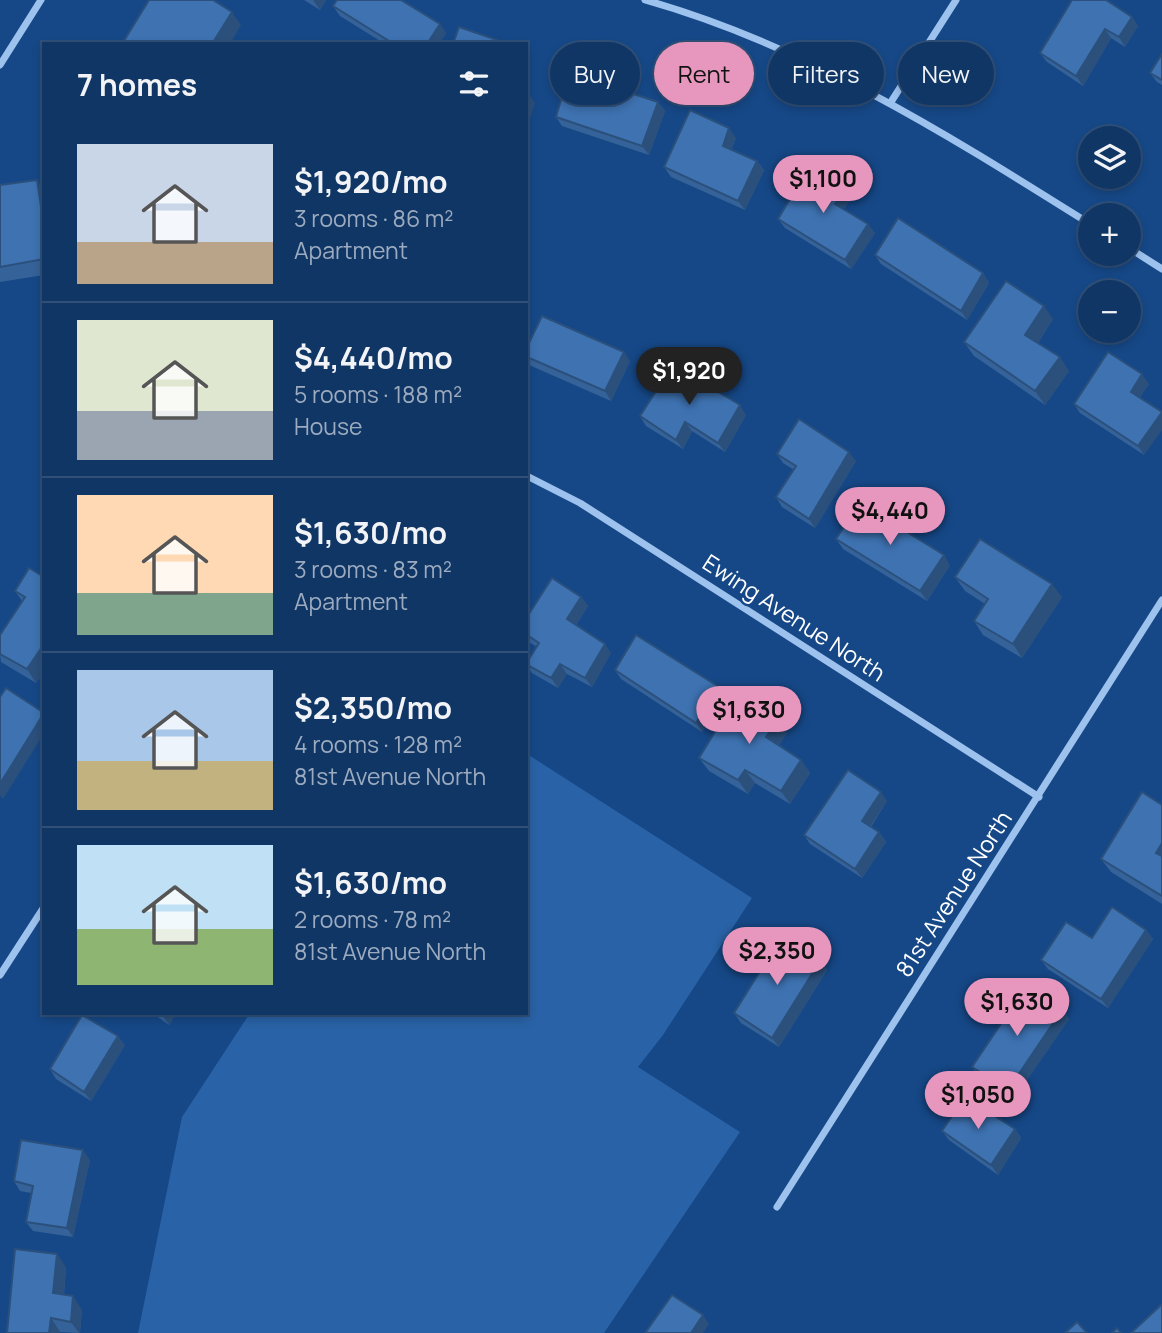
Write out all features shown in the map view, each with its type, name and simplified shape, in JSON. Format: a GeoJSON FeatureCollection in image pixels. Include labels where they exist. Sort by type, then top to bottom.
{"type":"FeatureCollection","features":[{"type":"Feature","properties":{"kind":"street"},"geometry":{"type":"LineString","coordinates":[[0,65],[41,0]]}},
{"type":"Feature","properties":{"kind":"street"},"geometry":{"type":"LineString","coordinates":[[645,0],[692,13],[783,48],[891,102],[1078,217]]}},
{"type":"Feature","properties":{"kind":"street"},"geometry":{"type":"LineString","coordinates":[[891,102],[956,0]]}},
{"type":"Feature","properties":{"kind":"street"},"geometry":{"type":"LineString","coordinates":[[1141,256],[1162,269]]}},
{"type":"Feature","properties":{"kind":"street","name":"Ewing Avenue North"},"geometry":{"type":"LineString","coordinates":[[528,477],[580,503],[1038,797]]}},
{"type":"Feature","properties":{"kind":"street","name":"81st Avenue North"},"geometry":{"type":"LineString","coordinates":[[777,1207],[1162,600]]}},
{"type":"Feature","properties":{"kind":"street"},"geometry":{"type":"LineString","coordinates":[[0,975],[42,910]]}},
{"type":"Feature","properties":{"kind":"shaded area"},"geometry":{"type":"Polygon","coordinates":[[[528,755],[752,898],[663,1035],[638,1067],[740,1132],[604,1333],[138,1333],[182,1117],[249,1015],[528,1015],[528,755]]]}},
{"type":"Feature","properties":{"kind":"building"},"geometry":{"type":"Polygon","coordinates":[[[149,0],[213,0],[232,12],[213,42],[123,42],[149,0]]]}},
{"type":"Feature","properties":{"kind":"building"},"geometry":{"type":"Polygon","coordinates":[[[337,0],[401,0],[440,24],[428,42],[391,42],[333,6],[337,0]]]}},
{"type":"Feature","properties":{"kind":"building"},"geometry":{"type":"Polygon","coordinates":[[[1072,0],[1106,0],[1132,17],[1119,37],[1105,29],[1076,76],[1040,53],[1072,0]]]}},
{"type":"Feature","properties":{"kind":"building"},"geometry":{"type":"Polygon","coordinates":[[[459,27],[503,42],[454,42],[459,27]]]}},
{"type":"Feature","properties":{"kind":"building"},"geometry":{"type":"Polygon","coordinates":[[[1162,54],[1162,80],[1150,73],[1162,54]]]}},
{"type":"Feature","properties":{"kind":"building"},"geometry":{"type":"Polygon","coordinates":[[[640,96],[654,101],[654,105],[657,105],[642,146],[556,117],[560,105],[640,105],[640,96]]]}},
{"type":"Feature","properties":{"kind":"building"},"geometry":{"type":"Polygon","coordinates":[[[690,110],[729,128],[723,146],[757,161],[738,201],[664,167],[690,110]]]}},
{"type":"Feature","properties":{"kind":"building"},"geometry":{"type":"Polygon","coordinates":[[[810,166],[845,189],[835,204],[868,224],[845,260],[778,219],[810,166]]]}},
{"type":"Feature","properties":{"kind":"building"},"geometry":{"type":"Polygon","coordinates":[[[37,180],[42,213],[42,259],[0,267],[0,185],[37,180]]]}},
{"type":"Feature","properties":{"kind":"building"},"geometry":{"type":"Polygon","coordinates":[[[898,218],[983,273],[961,311],[875,255],[898,218]]]}},
{"type":"Feature","properties":{"kind":"building"},"geometry":{"type":"Polygon","coordinates":[[[1006,281],[1044,306],[1025,335],[1060,357],[1035,391],[964,342],[1006,281]]]}},
{"type":"Feature","properties":{"kind":"building"},"geometry":{"type":"Polygon","coordinates":[[[542,316],[624,352],[605,391],[528,357],[528,345],[542,316]]]}},
{"type":"Feature","properties":{"kind":"building"},"geometry":{"type":"Polygon","coordinates":[[[1108,352],[1142,374],[1131,392],[1162,412],[1138,446],[1074,404],[1108,352]]]}},
{"type":"Feature","properties":{"kind":"building"},"geometry":{"type":"Polygon","coordinates":[[[673,365],[740,405],[718,443],[685,422],[676,440],[640,416],[673,365]]]}},
{"type":"Feature","properties":{"kind":"building"},"geometry":{"type":"Polygon","coordinates":[[[799,419],[849,452],[809,519],[776,497],[796,466],[777,454],[799,419]]]}},
{"type":"Feature","properties":{"kind":"building"},"geometry":{"type":"Polygon","coordinates":[[[860,503],[944,555],[920,591],[836,539],[860,503]]]}},
{"type":"Feature","properties":{"kind":"building"},"geometry":{"type":"Polygon","coordinates":[[[980,539],[1052,584],[1013,644],[974,621],[988,599],[955,577],[980,539]]]}},
{"type":"Feature","properties":{"kind":"building"},"geometry":{"type":"Polygon","coordinates":[[[29,568],[42,576],[42,647],[27,669],[0,654],[0,635],[25,597],[15,591],[29,568]]]}},
{"type":"Feature","properties":{"kind":"building"},"geometry":{"type":"Polygon","coordinates":[[[552,578],[581,597],[567,619],[605,644],[585,678],[560,664],[551,678],[528,666],[528,660],[539,643],[528,636],[528,615],[552,578]]]}},
{"type":"Feature","properties":{"kind":"building"},"geometry":{"type":"Polygon","coordinates":[[[636,635],[719,687],[696,723],[615,670],[636,635]]]}},
{"type":"Feature","properties":{"kind":"building"},"geometry":{"type":"Polygon","coordinates":[[[6,688],[42,712],[42,716],[0,784],[0,697],[6,688]]]}},
{"type":"Feature","properties":{"kind":"building"},"geometry":{"type":"Polygon","coordinates":[[[738,694],[778,720],[766,737],[801,760],[781,791],[745,770],[738,780],[699,758],[738,694]]]}},
{"type":"Feature","properties":{"kind":"building"},"geometry":{"type":"Polygon","coordinates":[[[848,770],[881,792],[862,821],[879,832],[855,869],[804,835],[848,770]]]}},
{"type":"Feature","properties":{"kind":"building"},"geometry":{"type":"Polygon","coordinates":[[[1142,792],[1162,805],[1162,843],[1156,853],[1162,856],[1162,896],[1101,859],[1142,792]]]}},
{"type":"Feature","properties":{"kind":"building"},"geometry":{"type":"Polygon","coordinates":[[[1112,907],[1146,930],[1101,999],[1041,960],[1066,922],[1092,938],[1112,907]]]}},
{"type":"Feature","properties":{"kind":"building"},"geometry":{"type":"Polygon","coordinates":[[[782,936],[820,961],[772,1038],[734,1013],[782,936]]]}},
{"type":"Feature","properties":{"kind":"building"},"geometry":{"type":"Polygon","coordinates":[[[1027,985],[1062,1010],[1008,1090],[972,1067],[1027,985]]]}},
{"type":"Feature","properties":{"kind":"building"},"geometry":{"type":"Polygon","coordinates":[[[82,1015],[118,1036],[84,1092],[50,1069],[82,1015]]]}},
{"type":"Feature","properties":{"kind":"building"},"geometry":{"type":"Polygon","coordinates":[[[965,1097],[1015,1129],[991,1165],[942,1131],[965,1097]]]}},
{"type":"Feature","properties":{"kind":"building"},"geometry":{"type":"Polygon","coordinates":[[[21,1140],[83,1150],[67,1228],[26,1222],[33,1186],[14,1181],[21,1140]]]}},
{"type":"Feature","properties":{"kind":"building"},"geometry":{"type":"Polygon","coordinates":[[[15,1249],[57,1254],[53,1293],[73,1296],[71,1322],[51,1318],[49,1333],[7,1333],[15,1249]]]}},
{"type":"Feature","properties":{"kind":"building"},"geometry":{"type":"Polygon","coordinates":[[[672,1295],[703,1315],[691,1333],[645,1333],[672,1295]]]}},
{"type":"Feature","properties":{"kind":"building"},"geometry":{"type":"Polygon","coordinates":[[[1161,1305],[1162,1333],[1131,1333],[1161,1305]]]}},
{"type":"Feature","properties":{"kind":"building"},"geometry":{"type":"Polygon","coordinates":[[[1077,1322],[1087,1333],[1065,1333],[1077,1322]]]}}]}
